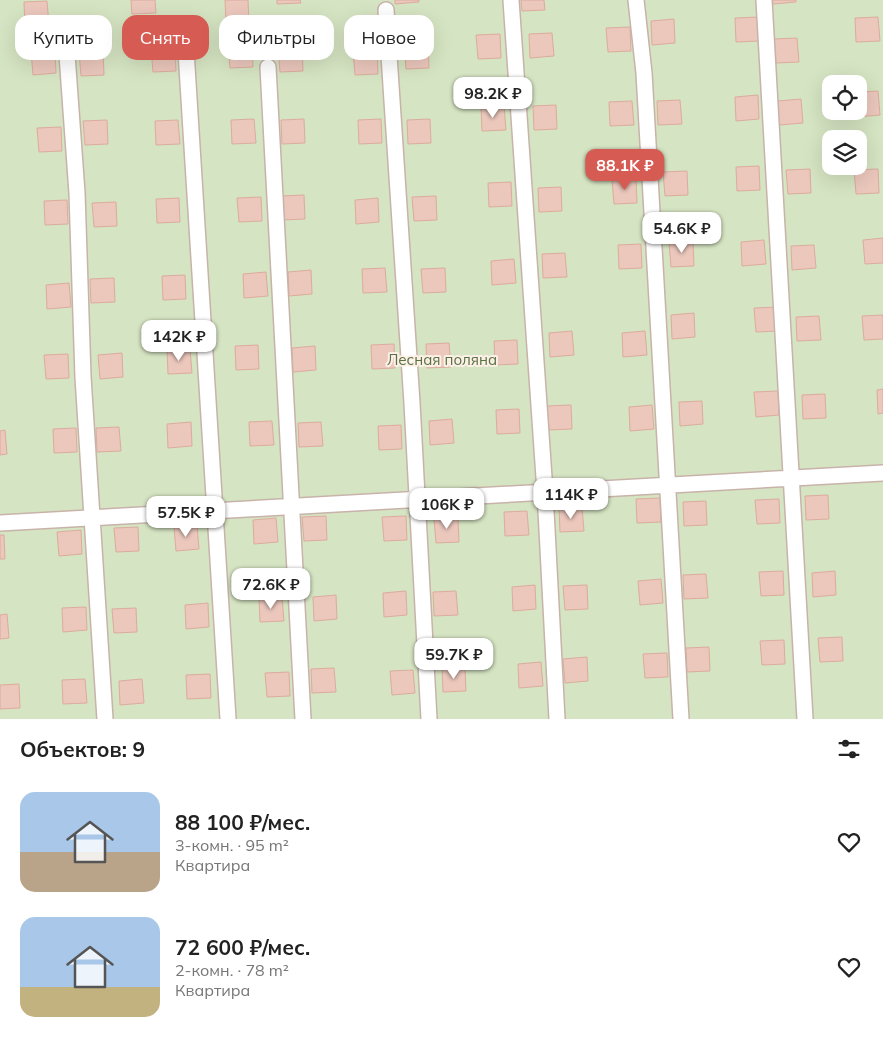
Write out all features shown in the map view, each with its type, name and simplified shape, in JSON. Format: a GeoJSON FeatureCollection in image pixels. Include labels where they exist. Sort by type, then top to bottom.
{"type":"FeatureCollection","features":[{"type":"Feature","properties":{"kind":"street"},"geometry":{"type":"LineString","coordinates":[[511,0],[545,492],[557,719]]}},
{"type":"Feature","properties":{"kind":"street"},"geometry":{"type":"LineString","coordinates":[[636,0],[644,73],[681,719]]}},
{"type":"Feature","properties":{"kind":"street"},"geometry":{"type":"LineString","coordinates":[[764,0],[806,719]]}},
{"type":"Feature","properties":{"kind":"street"},"geometry":{"type":"LineString","coordinates":[[386,10],[412,403],[429,719]]}},
{"type":"Feature","properties":{"kind":"street"},"geometry":{"type":"LineString","coordinates":[[67,60],[77,193],[83,377],[104,719]]}},
{"type":"Feature","properties":{"kind":"street"},"geometry":{"type":"LineString","coordinates":[[187,60],[228,719]]}},
{"type":"Feature","properties":{"kind":"street"},"geometry":{"type":"LineString","coordinates":[[268,67],[303,719]]}},
{"type":"Feature","properties":{"kind":"street"},"geometry":{"type":"LineString","coordinates":[[0,523],[883,473]]}},
{"type":"Feature","properties":{"kind":"green space","name":"Лесная поляна"},"geometry":{"type":"Polygon","coordinates":[[[0,0],[883,0],[883,719],[0,719],[0,0]]]}},
{"type":"Feature","properties":{"kind":"building"},"geometry":{"type":"Polygon","coordinates":[[[131,0],[155,0],[156,13],[132,14],[131,0]]]}},
{"type":"Feature","properties":{"kind":"building"},"geometry":{"type":"Polygon","coordinates":[[[225,0],[248,0],[249,15],[226,15],[225,0]]]}},
{"type":"Feature","properties":{"kind":"building"},"geometry":{"type":"Polygon","coordinates":[[[277,0],[300,0],[301,3],[277,4],[277,0]]]}},
{"type":"Feature","properties":{"kind":"building"},"geometry":{"type":"Polygon","coordinates":[[[395,0],[419,0],[419,2],[395,4],[395,0]]]}},
{"type":"Feature","properties":{"kind":"building"},"geometry":{"type":"Polygon","coordinates":[[[521,0],[544,0],[545,10],[522,11],[521,0]]]}},
{"type":"Feature","properties":{"kind":"building"},"geometry":{"type":"Polygon","coordinates":[[[772,0],[796,0],[796,2],[773,4],[772,0]]]}},
{"type":"Feature","properties":{"kind":"building"},"geometry":{"type":"Polygon","coordinates":[[[47,1],[48,15],[25,15],[24,2],[47,1]]]}},
{"type":"Feature","properties":{"kind":"building"},"geometry":{"type":"Polygon","coordinates":[[[758,17],[759,41],[736,42],[735,18],[758,17]]]}},
{"type":"Feature","properties":{"kind":"building"},"geometry":{"type":"Polygon","coordinates":[[[878,17],[880,41],[856,42],[855,18],[878,17]]]}},
{"type":"Feature","properties":{"kind":"building"},"geometry":{"type":"Polygon","coordinates":[[[674,19],[675,43],[652,45],[651,21],[674,19]]]}},
{"type":"Feature","properties":{"kind":"building"},"geometry":{"type":"Polygon","coordinates":[[[630,27],[631,51],[608,52],[606,28],[630,27]]]}},
{"type":"Feature","properties":{"kind":"building"},"geometry":{"type":"Polygon","coordinates":[[[552,33],[554,56],[530,58],[529,34],[552,33]]]}},
{"type":"Feature","properties":{"kind":"building"},"geometry":{"type":"Polygon","coordinates":[[[500,34],[501,58],[478,59],[476,35],[500,34]]]}},
{"type":"Feature","properties":{"kind":"building"},"geometry":{"type":"Polygon","coordinates":[[[797,38],[799,62],[776,63],[774,39],[797,38]]]}},
{"type":"Feature","properties":{"kind":"building"},"geometry":{"type":"Polygon","coordinates":[[[32,60],[55,60],[56,73],[33,75],[32,60]]]}},
{"type":"Feature","properties":{"kind":"building"},"geometry":{"type":"Polygon","coordinates":[[[80,60],[103,60],[104,75],[81,76],[80,60]]]}},
{"type":"Feature","properties":{"kind":"building"},"geometry":{"type":"Polygon","coordinates":[[[152,60],[176,60],[176,71],[153,72],[152,60]]]}},
{"type":"Feature","properties":{"kind":"building"},"geometry":{"type":"Polygon","coordinates":[[[229,60],[253,60],[253,67],[230,68],[229,60]]]}},
{"type":"Feature","properties":{"kind":"building"},"geometry":{"type":"Polygon","coordinates":[[[279,60],[303,60],[303,71],[280,72],[279,60]]]}},
{"type":"Feature","properties":{"kind":"building"},"geometry":{"type":"Polygon","coordinates":[[[354,60],[377,60],[378,74],[355,75],[354,60]]]}},
{"type":"Feature","properties":{"kind":"building"},"geometry":{"type":"Polygon","coordinates":[[[405,60],[429,60],[429,68],[406,69],[405,60]]]}},
{"type":"Feature","properties":{"kind":"building"},"geometry":{"type":"Polygon","coordinates":[[[878,91],[880,115],[867,116],[867,92],[878,91]]]}},
{"type":"Feature","properties":{"kind":"building"},"geometry":{"type":"Polygon","coordinates":[[[758,95],[759,119],[736,121],[735,97],[758,95]]]}},
{"type":"Feature","properties":{"kind":"building"},"geometry":{"type":"Polygon","coordinates":[[[801,99],[803,123],[779,125],[778,101],[801,99]]]}},
{"type":"Feature","properties":{"kind":"building"},"geometry":{"type":"Polygon","coordinates":[[[680,100],[682,124],[658,125],[657,101],[680,100]]]}},
{"type":"Feature","properties":{"kind":"building"},"geometry":{"type":"Polygon","coordinates":[[[632,101],[634,125],[610,126],[609,102],[632,101]]]}},
{"type":"Feature","properties":{"kind":"building"},"geometry":{"type":"Polygon","coordinates":[[[556,105],[557,129],[534,130],[533,106],[556,105]]]}},
{"type":"Feature","properties":{"kind":"building"},"geometry":{"type":"Polygon","coordinates":[[[504,106],[506,130],[482,131],[481,107],[504,106]]]}},
{"type":"Feature","properties":{"kind":"building"},"geometry":{"type":"Polygon","coordinates":[[[254,119],[256,143],[232,144],[231,120],[254,119]]]}},
{"type":"Feature","properties":{"kind":"building"},"geometry":{"type":"Polygon","coordinates":[[[304,119],[305,143],[282,144],[281,120],[304,119]]]}},
{"type":"Feature","properties":{"kind":"building"},"geometry":{"type":"Polygon","coordinates":[[[381,119],[382,143],[359,144],[358,120],[381,119]]]}},
{"type":"Feature","properties":{"kind":"building"},"geometry":{"type":"Polygon","coordinates":[[[430,119],[431,143],[408,144],[407,120],[430,119]]]}},
{"type":"Feature","properties":{"kind":"building"},"geometry":{"type":"Polygon","coordinates":[[[107,120],[108,144],[85,145],[83,121],[107,120]]]}},
{"type":"Feature","properties":{"kind":"building"},"geometry":{"type":"Polygon","coordinates":[[[178,120],[180,144],[156,145],[155,121],[178,120]]]}},
{"type":"Feature","properties":{"kind":"building"},"geometry":{"type":"Polygon","coordinates":[[[61,127],[62,151],[39,152],[37,128],[61,127]]]}},
{"type":"Feature","properties":{"kind":"building"},"geometry":{"type":"Polygon","coordinates":[[[759,166],[760,190],[737,191],[736,167],[759,166]]]}},
{"type":"Feature","properties":{"kind":"building"},"geometry":{"type":"Polygon","coordinates":[[[810,169],[811,193],[788,194],[786,170],[810,169]]]}},
{"type":"Feature","properties":{"kind":"building"},"geometry":{"type":"Polygon","coordinates":[[[867,169],[878,169],[879,193],[856,194],[854,175],[867,175],[867,169]]]}},
{"type":"Feature","properties":{"kind":"building"},"geometry":{"type":"Polygon","coordinates":[[[687,171],[688,195],[665,196],[663,172],[687,171]]]}},
{"type":"Feature","properties":{"kind":"building"},"geometry":{"type":"Polygon","coordinates":[[[636,179],[637,203],[614,204],[612,180],[636,179]]]}},
{"type":"Feature","properties":{"kind":"building"},"geometry":{"type":"Polygon","coordinates":[[[511,182],[512,206],[489,207],[488,183],[511,182]]]}},
{"type":"Feature","properties":{"kind":"building"},"geometry":{"type":"Polygon","coordinates":[[[561,187],[562,211],[539,212],[538,188],[561,187]]]}},
{"type":"Feature","properties":{"kind":"building"},"geometry":{"type":"Polygon","coordinates":[[[304,195],[305,219],[282,220],[281,196],[304,195]]]}},
{"type":"Feature","properties":{"kind":"building"},"geometry":{"type":"Polygon","coordinates":[[[436,196],[437,220],[414,221],[412,197],[436,196]]]}},
{"type":"Feature","properties":{"kind":"building"},"geometry":{"type":"Polygon","coordinates":[[[261,197],[262,221],[239,222],[237,198],[261,197]]]}},
{"type":"Feature","properties":{"kind":"building"},"geometry":{"type":"Polygon","coordinates":[[[179,198],[180,222],[157,223],[156,199],[179,198]]]}},
{"type":"Feature","properties":{"kind":"building"},"geometry":{"type":"Polygon","coordinates":[[[378,198],[379,222],[356,224],[355,200],[378,198]]]}},
{"type":"Feature","properties":{"kind":"building"},"geometry":{"type":"Polygon","coordinates":[[[67,200],[68,224],[45,225],[44,201],[67,200]]]}},
{"type":"Feature","properties":{"kind":"building"},"geometry":{"type":"Polygon","coordinates":[[[116,202],[117,226],[94,227],[92,203],[116,202]]]}},
{"type":"Feature","properties":{"kind":"building"},"geometry":{"type":"Polygon","coordinates":[[[883,238],[883,263],[865,264],[863,240],[883,238]]]}},
{"type":"Feature","properties":{"kind":"building"},"geometry":{"type":"Polygon","coordinates":[[[764,240],[766,264],[742,266],[741,242],[764,240]]]}},
{"type":"Feature","properties":{"kind":"building"},"geometry":{"type":"Polygon","coordinates":[[[693,242],[694,266],[671,267],[669,243],[693,242]]]}},
{"type":"Feature","properties":{"kind":"building"},"geometry":{"type":"Polygon","coordinates":[[[641,244],[642,268],[619,269],[618,245],[641,244]]]}},
{"type":"Feature","properties":{"kind":"building"},"geometry":{"type":"Polygon","coordinates":[[[814,245],[816,268],[792,270],[791,246],[814,245]]]}},
{"type":"Feature","properties":{"kind":"building"},"geometry":{"type":"Polygon","coordinates":[[[565,253],[567,277],[543,278],[542,254],[565,253]]]}},
{"type":"Feature","properties":{"kind":"building"},"geometry":{"type":"Polygon","coordinates":[[[514,259],[516,283],[492,285],[491,261],[514,259]]]}},
{"type":"Feature","properties":{"kind":"building"},"geometry":{"type":"Polygon","coordinates":[[[385,268],[387,292],[363,293],[362,269],[385,268]]]}},
{"type":"Feature","properties":{"kind":"building"},"geometry":{"type":"Polygon","coordinates":[[[445,268],[446,292],[423,293],[421,269],[445,268]]]}},
{"type":"Feature","properties":{"kind":"building"},"geometry":{"type":"Polygon","coordinates":[[[311,270],[312,294],[289,296],[288,272],[311,270]]]}},
{"type":"Feature","properties":{"kind":"building"},"geometry":{"type":"Polygon","coordinates":[[[266,272],[268,296],[244,298],[243,274],[266,272]]]}},
{"type":"Feature","properties":{"kind":"building"},"geometry":{"type":"Polygon","coordinates":[[[185,275],[186,299],[163,300],[162,276],[185,275]]]}},
{"type":"Feature","properties":{"kind":"building"},"geometry":{"type":"Polygon","coordinates":[[[114,278],[115,302],[91,303],[90,279],[114,278]]]}},
{"type":"Feature","properties":{"kind":"building"},"geometry":{"type":"Polygon","coordinates":[[[69,283],[71,307],[47,309],[46,285],[69,283]]]}},
{"type":"Feature","properties":{"kind":"building"},"geometry":{"type":"Polygon","coordinates":[[[778,307],[779,331],[756,332],[754,308],[778,307]]]}},
{"type":"Feature","properties":{"kind":"building"},"geometry":{"type":"Polygon","coordinates":[[[694,313],[695,337],[672,339],[671,315],[694,313]]]}},
{"type":"Feature","properties":{"kind":"building"},"geometry":{"type":"Polygon","coordinates":[[[883,315],[883,339],[864,340],[862,316],[883,315]]]}},
{"type":"Feature","properties":{"kind":"building"},"geometry":{"type":"Polygon","coordinates":[[[819,316],[821,340],[797,341],[796,317],[819,316]]]}},
{"type":"Feature","properties":{"kind":"building"},"geometry":{"type":"Polygon","coordinates":[[[572,331],[574,355],[550,357],[549,333],[572,331]]]}},
{"type":"Feature","properties":{"kind":"building"},"geometry":{"type":"Polygon","coordinates":[[[645,331],[647,355],[623,357],[622,333],[645,331]]]}},
{"type":"Feature","properties":{"kind":"building"},"geometry":{"type":"Polygon","coordinates":[[[517,340],[518,364],[495,365],[494,341],[517,340]]]}},
{"type":"Feature","properties":{"kind":"building"},"geometry":{"type":"Polygon","coordinates":[[[449,343],[451,367],[427,368],[426,344],[449,343]]]}},
{"type":"Feature","properties":{"kind":"building"},"geometry":{"type":"Polygon","coordinates":[[[394,344],[395,368],[372,369],[371,345],[394,344]]]}},
{"type":"Feature","properties":{"kind":"building"},"geometry":{"type":"Polygon","coordinates":[[[258,345],[259,369],[236,370],[235,346],[258,345]]]}},
{"type":"Feature","properties":{"kind":"building"},"geometry":{"type":"Polygon","coordinates":[[[315,346],[316,370],[293,372],[292,348],[315,346]]]}},
{"type":"Feature","properties":{"kind":"building"},"geometry":{"type":"Polygon","coordinates":[[[190,349],[192,373],[168,374],[167,350],[190,349]]]}},
{"type":"Feature","properties":{"kind":"building"},"geometry":{"type":"Polygon","coordinates":[[[122,353],[123,377],[100,379],[98,355],[122,353]]]}},
{"type":"Feature","properties":{"kind":"building"},"geometry":{"type":"Polygon","coordinates":[[[68,354],[69,378],[46,379],[44,355],[68,354]]]}},
{"type":"Feature","properties":{"kind":"building"},"geometry":{"type":"Polygon","coordinates":[[[883,389],[883,413],[878,414],[877,390],[883,389]]]}},
{"type":"Feature","properties":{"kind":"building"},"geometry":{"type":"Polygon","coordinates":[[[778,391],[779,415],[756,417],[754,392],[778,391]]]}},
{"type":"Feature","properties":{"kind":"building"},"geometry":{"type":"Polygon","coordinates":[[[825,394],[826,418],[803,419],[802,395],[825,394]]]}},
{"type":"Feature","properties":{"kind":"building"},"geometry":{"type":"Polygon","coordinates":[[[702,401],[703,424],[680,426],[679,402],[702,401]]]}},
{"type":"Feature","properties":{"kind":"building"},"geometry":{"type":"Polygon","coordinates":[[[571,405],[572,429],[548,430],[547,406],[571,405]]]}},
{"type":"Feature","properties":{"kind":"building"},"geometry":{"type":"Polygon","coordinates":[[[652,405],[654,429],[630,431],[629,407],[652,405]]]}},
{"type":"Feature","properties":{"kind":"building"},"geometry":{"type":"Polygon","coordinates":[[[519,409],[520,433],[497,434],[496,410],[519,409]]]}},
{"type":"Feature","properties":{"kind":"building"},"geometry":{"type":"Polygon","coordinates":[[[452,419],[454,443],[430,445],[429,421],[452,419]]]}},
{"type":"Feature","properties":{"kind":"building"},"geometry":{"type":"Polygon","coordinates":[[[272,421],[274,445],[250,446],[249,422],[272,421]]]}},
{"type":"Feature","properties":{"kind":"building"},"geometry":{"type":"Polygon","coordinates":[[[191,422],[192,446],[168,448],[167,424],[191,422]]]}},
{"type":"Feature","properties":{"kind":"building"},"geometry":{"type":"Polygon","coordinates":[[[321,422],[323,446],[299,447],[298,423],[321,422]]]}},
{"type":"Feature","properties":{"kind":"building"},"geometry":{"type":"Polygon","coordinates":[[[401,425],[402,449],[379,450],[378,426],[401,425]]]}},
{"type":"Feature","properties":{"kind":"building"},"geometry":{"type":"Polygon","coordinates":[[[119,427],[121,451],[97,452],[96,428],[119,427]]]}},
{"type":"Feature","properties":{"kind":"building"},"geometry":{"type":"Polygon","coordinates":[[[76,428],[77,452],[54,453],[53,429],[76,428]]]}},
{"type":"Feature","properties":{"kind":"building"},"geometry":{"type":"Polygon","coordinates":[[[5,430],[7,454],[0,455],[0,431],[5,430]]]}},
{"type":"Feature","properties":{"kind":"building"},"geometry":{"type":"Polygon","coordinates":[[[828,495],[829,519],[806,520],[805,496],[828,495]]]}},
{"type":"Feature","properties":{"kind":"building"},"geometry":{"type":"Polygon","coordinates":[[[660,498],[661,522],[637,523],[636,499],[660,498]]]}},
{"type":"Feature","properties":{"kind":"building"},"geometry":{"type":"Polygon","coordinates":[[[779,499],[780,523],[757,524],[755,500],[779,499]]]}},
{"type":"Feature","properties":{"kind":"building"},"geometry":{"type":"Polygon","coordinates":[[[706,501],[707,525],[684,526],[683,502],[706,501]]]}},
{"type":"Feature","properties":{"kind":"building"},"geometry":{"type":"Polygon","coordinates":[[[582,507],[584,531],[560,532],[559,508],[582,507]]]}},
{"type":"Feature","properties":{"kind":"building"},"geometry":{"type":"Polygon","coordinates":[[[527,511],[529,535],[505,536],[504,512],[527,511]]]}},
{"type":"Feature","properties":{"kind":"building"},"geometry":{"type":"Polygon","coordinates":[[[326,516],[327,540],[304,541],[302,517],[326,516]]]}},
{"type":"Feature","properties":{"kind":"building"},"geometry":{"type":"Polygon","coordinates":[[[406,516],[407,540],[384,541],[382,517],[406,516]]]}},
{"type":"Feature","properties":{"kind":"building"},"geometry":{"type":"Polygon","coordinates":[[[276,518],[278,542],[254,544],[253,520],[276,518]]]}},
{"type":"Feature","properties":{"kind":"building"},"geometry":{"type":"Polygon","coordinates":[[[458,518],[459,542],[436,543],[434,519],[458,518]]]}},
{"type":"Feature","properties":{"kind":"building"},"geometry":{"type":"Polygon","coordinates":[[[197,525],[199,549],[176,551],[174,527],[197,525]]]}},
{"type":"Feature","properties":{"kind":"building"},"geometry":{"type":"Polygon","coordinates":[[[138,527],[139,551],[116,552],[114,528],[138,527]]]}},
{"type":"Feature","properties":{"kind":"building"},"geometry":{"type":"Polygon","coordinates":[[[81,530],[82,554],[59,556],[57,532],[81,530]]]}},
{"type":"Feature","properties":{"kind":"building"},"geometry":{"type":"Polygon","coordinates":[[[0,535],[4,535],[5,559],[0,559],[0,535]]]}},
{"type":"Feature","properties":{"kind":"building"},"geometry":{"type":"Polygon","coordinates":[[[783,571],[784,595],[761,596],[759,572],[783,571]]]}},
{"type":"Feature","properties":{"kind":"building"},"geometry":{"type":"Polygon","coordinates":[[[835,571],[836,595],[813,597],[812,573],[835,571]]]}},
{"type":"Feature","properties":{"kind":"building"},"geometry":{"type":"Polygon","coordinates":[[[706,574],[708,598],[684,599],[683,575],[706,574]]]}},
{"type":"Feature","properties":{"kind":"building"},"geometry":{"type":"Polygon","coordinates":[[[661,579],[663,603],[640,605],[638,581],[661,579]]]}},
{"type":"Feature","properties":{"kind":"building"},"geometry":{"type":"Polygon","coordinates":[[[535,585],[536,609],[513,611],[512,587],[535,585]]]}},
{"type":"Feature","properties":{"kind":"building"},"geometry":{"type":"Polygon","coordinates":[[[587,585],[588,609],[565,610],[563,586],[587,585]]]}},
{"type":"Feature","properties":{"kind":"building"},"geometry":{"type":"Polygon","coordinates":[[[406,591],[407,615],[384,617],[383,593],[406,591]]]}},
{"type":"Feature","properties":{"kind":"building"},"geometry":{"type":"Polygon","coordinates":[[[456,591],[458,615],[434,616],[433,592],[456,591]]]}},
{"type":"Feature","properties":{"kind":"building"},"geometry":{"type":"Polygon","coordinates":[[[336,595],[337,619],[314,621],[313,597],[336,595]]]}},
{"type":"Feature","properties":{"kind":"building"},"geometry":{"type":"Polygon","coordinates":[[[282,597],[284,621],[260,622],[259,598],[282,597]]]}},
{"type":"Feature","properties":{"kind":"building"},"geometry":{"type":"Polygon","coordinates":[[[208,603],[209,627],[186,629],[185,605],[208,603]]]}},
{"type":"Feature","properties":{"kind":"building"},"geometry":{"type":"Polygon","coordinates":[[[86,607],[87,630],[63,632],[62,608],[86,607]]]}},
{"type":"Feature","properties":{"kind":"building"},"geometry":{"type":"Polygon","coordinates":[[[136,608],[137,632],[114,633],[112,609],[136,608]]]}},
{"type":"Feature","properties":{"kind":"building"},"geometry":{"type":"Polygon","coordinates":[[[7,614],[9,638],[0,639],[0,615],[7,614]]]}},
{"type":"Feature","properties":{"kind":"building"},"geometry":{"type":"Polygon","coordinates":[[[842,637],[843,661],[820,662],[818,638],[842,637]]]}},
{"type":"Feature","properties":{"kind":"building"},"geometry":{"type":"Polygon","coordinates":[[[784,640],[785,664],[762,665],[760,641],[784,640]]]}},
{"type":"Feature","properties":{"kind":"building"},"geometry":{"type":"Polygon","coordinates":[[[709,647],[710,671],[687,672],[686,648],[709,647]]]}},
{"type":"Feature","properties":{"kind":"building"},"geometry":{"type":"Polygon","coordinates":[[[667,653],[668,677],[645,678],[643,654],[667,653]]]}},
{"type":"Feature","properties":{"kind":"building"},"geometry":{"type":"Polygon","coordinates":[[[587,657],[588,681],[565,683],[563,659],[587,657]]]}},
{"type":"Feature","properties":{"kind":"building"},"geometry":{"type":"Polygon","coordinates":[[[541,662],[543,686],[519,688],[518,664],[541,662]]]}},
{"type":"Feature","properties":{"kind":"building"},"geometry":{"type":"Polygon","coordinates":[[[465,667],[466,691],[443,692],[442,668],[465,667]]]}},
{"type":"Feature","properties":{"kind":"building"},"geometry":{"type":"Polygon","coordinates":[[[334,668],[336,692],[312,693],[311,669],[334,668]]]}},
{"type":"Feature","properties":{"kind":"building"},"geometry":{"type":"Polygon","coordinates":[[[413,670],[415,693],[392,695],[390,671],[413,670]]]}},
{"type":"Feature","properties":{"kind":"building"},"geometry":{"type":"Polygon","coordinates":[[[289,672],[290,696],[267,697],[265,673],[289,672]]]}},
{"type":"Feature","properties":{"kind":"building"},"geometry":{"type":"Polygon","coordinates":[[[210,674],[211,698],[187,699],[186,675],[210,674]]]}},
{"type":"Feature","properties":{"kind":"building"},"geometry":{"type":"Polygon","coordinates":[[[85,679],[87,703],[63,704],[62,680],[85,679]]]}},
{"type":"Feature","properties":{"kind":"building"},"geometry":{"type":"Polygon","coordinates":[[[142,679],[144,703],[120,705],[119,681],[142,679]]]}},
{"type":"Feature","properties":{"kind":"building"},"geometry":{"type":"Polygon","coordinates":[[[19,684],[20,708],[0,709],[0,685],[19,684]]]}}]}
